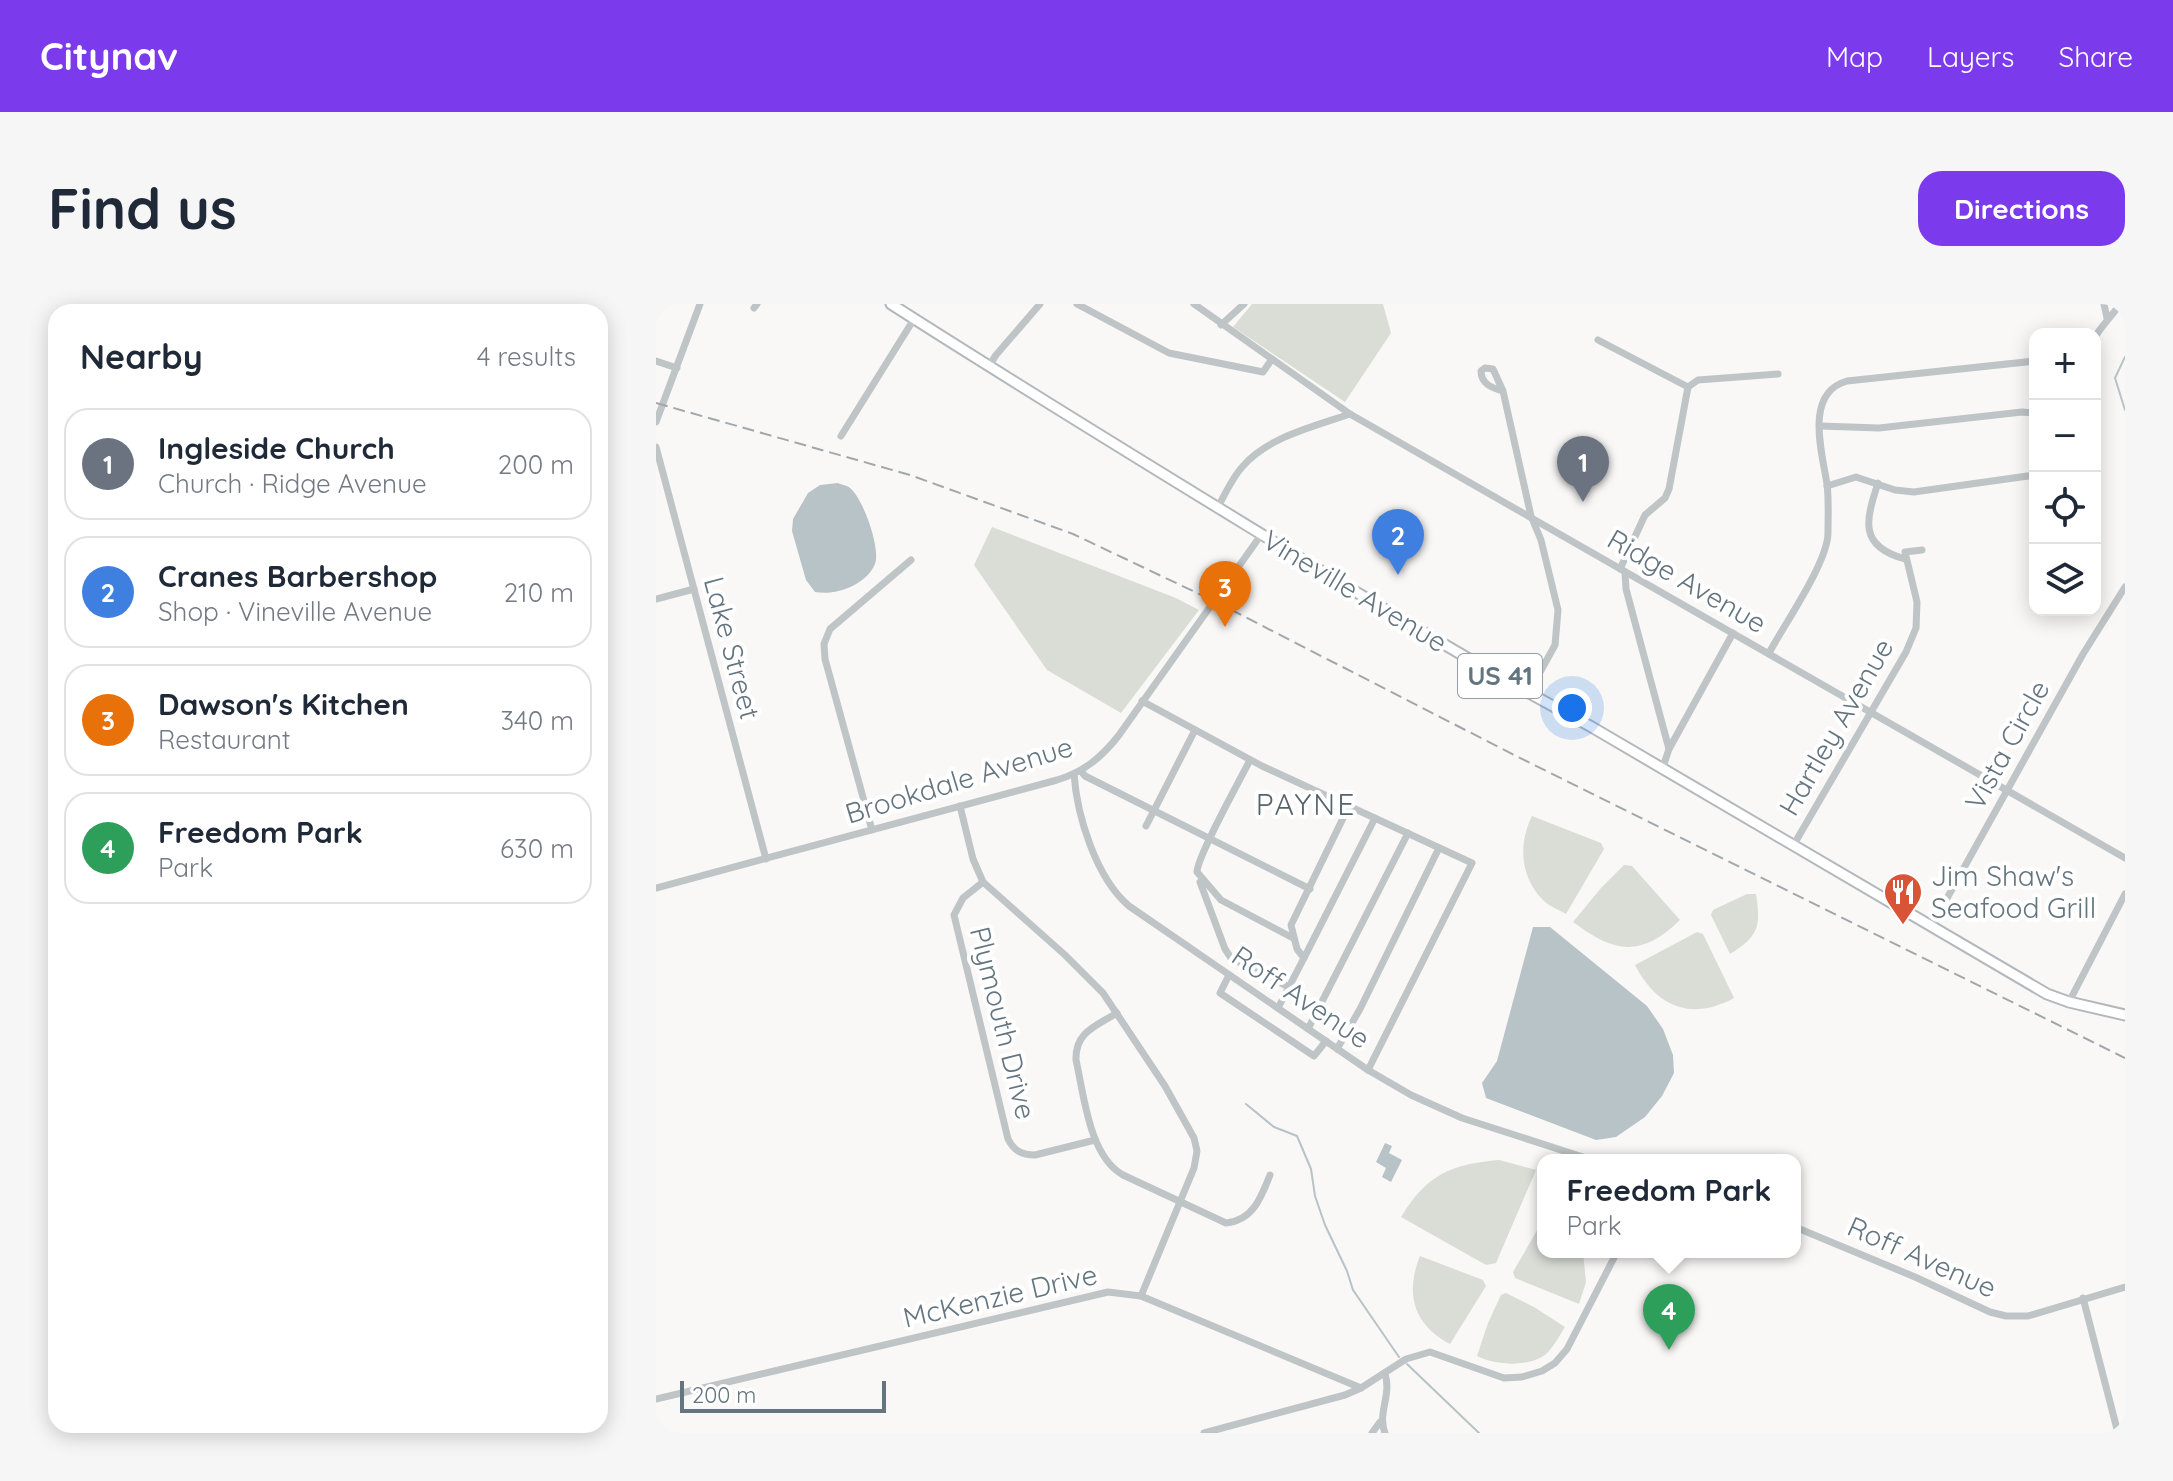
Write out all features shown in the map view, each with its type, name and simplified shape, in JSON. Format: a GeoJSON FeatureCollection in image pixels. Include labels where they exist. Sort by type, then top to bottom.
{"type":"FeatureCollection","features":[{"type":"Feature","properties":{"kind":"main road","name":"Vineville Avenue"},"geometry":{"type":"LineString","coordinates":[[891,304],[1217,509],[1528,694],[1590,726],[2047,994],[2125,1015]]}},
{"type":"Feature","properties":{"kind":"street"},"geometry":{"type":"LineString","coordinates":[[656,422],[700,304]]}},
{"type":"Feature","properties":{"kind":"street"},"geometry":{"type":"LineString","coordinates":[[989,366],[1040,304]]}},
{"type":"Feature","properties":{"kind":"street"},"geometry":{"type":"LineString","coordinates":[[1077,304],[1169,353],[1263,372],[1272,359]]}},
{"type":"Feature","properties":{"kind":"street","name":"Ridge Avenue"},"geometry":{"type":"LineString","coordinates":[[1194,304],[1350,414],[2125,858]]}},
{"type":"Feature","properties":{"kind":"street"},"geometry":{"type":"LineString","coordinates":[[1221,325],[1244,304]]}},
{"type":"Feature","properties":{"kind":"street"},"geometry":{"type":"LineString","coordinates":[[2104,304],[2107,318]]}},
{"type":"Feature","properties":{"kind":"street"},"geometry":{"type":"LineString","coordinates":[[2101,328],[2120,304]]}},
{"type":"Feature","properties":{"kind":"street"},"geometry":{"type":"LineString","coordinates":[[841,436],[914,319]]}},
{"type":"Feature","properties":{"kind":"street"},"geometry":{"type":"LineString","coordinates":[[1598,340],[1688,387]]}},
{"type":"Feature","properties":{"kind":"street"},"geometry":{"type":"LineString","coordinates":[[656,361],[677,368]]}},
{"type":"Feature","properties":{"kind":"street"},"geometry":{"type":"LineString","coordinates":[[1769,653],[1827,545],[1827,486],[1820,426],[1822,402],[1834,386],[1855,380],[2029,362]]}},
{"type":"Feature","properties":{"kind":"street"},"geometry":{"type":"LineString","coordinates":[[1669,749],[1622,570],[1645,515],[1665,498],[1669,489],[1688,387],[1698,380],[1778,374]]}},
{"type":"Feature","properties":{"kind":"street"},"geometry":{"type":"LineString","coordinates":[[1503,391],[1531,516],[1558,610],[1555,645],[1528,694]]}},
{"type":"Feature","properties":{"kind":"street"},"geometry":{"type":"LineString","coordinates":[[1820,426],[1879,428],[2029,413]]}},
{"type":"Feature","properties":{"kind":"street"},"geometry":{"type":"LineString","coordinates":[[1217,509],[1241,468],[1259,452],[1288,437],[1350,414]]}},
{"type":"Feature","properties":{"kind":"street","name":"Lake Street"},"geometry":{"type":"LineString","coordinates":[[656,447],[766,859]]}},
{"type":"Feature","properties":{"kind":"street"},"geometry":{"type":"LineString","coordinates":[[1827,486],[1856,477],[1895,490],[1914,492],[2029,476]]}},
{"type":"Feature","properties":{"kind":"street"},"geometry":{"type":"LineString","coordinates":[[1878,483],[1867,516],[1868,526],[1883,550],[1905,559],[1905,552],[1922,550]]}},
{"type":"Feature","properties":{"kind":"street","name":"Brookdale Avenue"},"geometry":{"type":"LineString","coordinates":[[656,888],[1078,772],[1104,753],[1261,535]]}},
{"type":"Feature","properties":{"kind":"street","name":"Hartley Avenue"},"geometry":{"type":"LineString","coordinates":[[1793,846],[1872,713],[1916,628],[1917,602],[1905,559]]}},
{"type":"Feature","properties":{"kind":"street"},"geometry":{"type":"LineString","coordinates":[[872,830],[825,659],[824,644],[834,624],[911,560]]}},
{"type":"Feature","properties":{"kind":"street","name":"Vista Circle"},"geometry":{"type":"LineString","coordinates":[[1931,927],[2083,654],[2125,587]]}},
{"type":"Feature","properties":{"kind":"street"},"geometry":{"type":"LineString","coordinates":[[656,599],[694,589]]}},
{"type":"Feature","properties":{"kind":"street"},"geometry":{"type":"LineString","coordinates":[[1662,770],[1669,749],[1733,633]]}},
{"type":"Feature","properties":{"kind":"street"},"geometry":{"type":"LineString","coordinates":[[1142,701],[1250,760],[1472,863],[1368,1070]]}},
{"type":"Feature","properties":{"kind":"street"},"geometry":{"type":"LineString","coordinates":[[1146,826],[1195,730]]}},
{"type":"Feature","properties":{"kind":"street"},"geometry":{"type":"LineString","coordinates":[[1250,760],[1196,868],[1231,958],[1289,987]]}},
{"type":"Feature","properties":{"kind":"street"},"geometry":{"type":"LineString","coordinates":[[1078,772],[1310,889]]}},
{"type":"Feature","properties":{"kind":"street","name":"Roff Avenue"},"geometry":{"type":"LineString","coordinates":[[1078,772],[1076,797],[1084,826],[1100,864],[1119,897],[1337,1049],[1411,1095],[1451,1114],[1574,1154]]}},
{"type":"Feature","properties":{"kind":"street"},"geometry":{"type":"LineString","coordinates":[[960,806],[973,859],[983,882],[1092,981],[1165,1086],[1197,1145],[1194,1168],[1141,1296]]}},
{"type":"Feature","properties":{"kind":"street"},"geometry":{"type":"LineString","coordinates":[[1304,958],[1297,949],[1291,925],[1348,808]]}},
{"type":"Feature","properties":{"kind":"street"},"geometry":{"type":"LineString","coordinates":[[1278,1008],[1375,818]]}},
{"type":"Feature","properties":{"kind":"street"},"geometry":{"type":"LineString","coordinates":[[1308,1029],[1408,833]]}},
{"type":"Feature","properties":{"kind":"street"},"geometry":{"type":"LineString","coordinates":[[1337,1049],[1360,1009],[1439,848]]}},
{"type":"Feature","properties":{"kind":"street"},"geometry":{"type":"LineString","coordinates":[[1197,872],[1221,900],[1293,938]]}},
{"type":"Feature","properties":{"kind":"street","name":"Plymouth Drive"},"geometry":{"type":"LineString","coordinates":[[983,882],[963,898],[954,915],[1008,1139],[1016,1150],[1026,1155],[1095,1140]]}},
{"type":"Feature","properties":{"kind":"street"},"geometry":{"type":"LineString","coordinates":[[2069,1002],[2125,894]]}},
{"type":"Feature","properties":{"kind":"street"},"geometry":{"type":"LineString","coordinates":[[1229,975],[1220,993],[1314,1056],[1326,1041]]}},
{"type":"Feature","properties":{"kind":"street"},"geometry":{"type":"LineString","coordinates":[[1117,1013],[1089,1030],[1075,1048],[1095,1140],[1101,1154],[1116,1171],[1226,1223],[1239,1221],[1255,1208],[1270,1175]]}},
{"type":"Feature","properties":{"kind":"street","name":"Roff Avenue"},"geometry":{"type":"LineString","coordinates":[[1801,1230],[1990,1312],[2006,1316],[2028,1316],[2125,1287]]}},
{"type":"Feature","properties":{"kind":"street"},"geometry":{"type":"LineString","coordinates":[[1204,1433],[1345,1395],[1406,1359],[1430,1352],[1504,1378],[1542,1371],[1555,1363],[1567,1349],[1614,1258]]}},
{"type":"Feature","properties":{"kind":"street","name":"McKenzie Drive"},"geometry":{"type":"LineString","coordinates":[[656,1399],[1094,1295],[1121,1292],[1141,1296],[1361,1388]]}},
{"type":"Feature","properties":{"kind":"street"},"geometry":{"type":"LineString","coordinates":[[2083,1298],[2118,1433]]}},
{"type":"Feature","properties":{"kind":"street"},"geometry":{"type":"LineString","coordinates":[[1372,1433],[1380,1422],[1388,1390],[1385,1374]]}},
{"type":"Feature","properties":{"kind":"street"},"geometry":{"type":"LineString","coordinates":[[1380,1422],[1385,1433]]}},
{"type":"Feature","properties":{"kind":"shaded area"},"geometry":{"type":"Polygon","coordinates":[[[1252,304],[1383,304],[1391,333],[1345,402],[1233,327],[1252,304]]]}},
{"type":"Feature","properties":{"kind":"shaded area"},"geometry":{"type":"Polygon","coordinates":[[[838,483],[850,488],[865,512],[873,536],[875,564],[865,578],[850,587],[832,592],[815,592],[806,580],[792,531],[793,519],[808,493],[820,485],[838,483]]]}},
{"type":"Feature","properties":{"kind":"shaded area"},"geometry":{"type":"Polygon","coordinates":[[[992,527],[1176,598],[1199,610],[1121,713],[1047,670],[974,565],[992,527]]]}},
{"type":"Feature","properties":{"kind":"shaded area"},"geometry":{"type":"Polygon","coordinates":[[[1532,816],[1601,843],[1604,849],[1566,914],[1544,901],[1526,871],[1523,849],[1532,816]]]}},
{"type":"Feature","properties":{"kind":"shaded area"},"geometry":{"type":"Polygon","coordinates":[[[1624,865],[1632,866],[1680,920],[1653,941],[1640,946],[1615,945],[1573,922],[1624,865]]]}},
{"type":"Feature","properties":{"kind":"shaded area"},"geometry":{"type":"Polygon","coordinates":[[[1747,894],[1756,894],[1758,922],[1747,942],[1730,954],[1711,915],[1713,910],[1747,894]]]}},
{"type":"Feature","properties":{"kind":"shaded area"},"geometry":{"type":"Polygon","coordinates":[[[1533,927],[1550,927],[1647,1006],[1663,1029],[1673,1055],[1674,1073],[1662,1096],[1645,1117],[1616,1137],[1596,1140],[1486,1098],[1482,1083],[1497,1061],[1533,927]]]}},
{"type":"Feature","properties":{"kind":"shaded area"},"geometry":{"type":"Polygon","coordinates":[[[1697,932],[1703,934],[1734,998],[1704,1009],[1690,1009],[1677,1006],[1654,992],[1635,965],[1697,932]]]}},
{"type":"Feature","properties":{"kind":"shaded area"},"geometry":{"type":"Polygon","coordinates":[[[1385,1143],[1392,1146],[1389,1153],[1402,1160],[1391,1182],[1382,1177],[1386,1168],[1376,1162],[1385,1143]]]}},
{"type":"Feature","properties":{"kind":"shaded area"},"geometry":{"type":"Polygon","coordinates":[[[1499,1160],[1536,1170],[1496,1263],[1486,1265],[1401,1217],[1420,1191],[1441,1174],[1467,1165],[1499,1160]]]}},
{"type":"Feature","properties":{"kind":"shaded area"},"geometry":{"type":"Polygon","coordinates":[[[1537,1230],[1537,1258],[1584,1258],[1586,1282],[1579,1304],[1515,1278],[1513,1272],[1537,1230]]]}},
{"type":"Feature","properties":{"kind":"shaded area"},"geometry":{"type":"Polygon","coordinates":[[[1420,1256],[1483,1280],[1486,1286],[1450,1344],[1428,1327],[1416,1307],[1413,1283],[1420,1256]]]}},
{"type":"Feature","properties":{"kind":"shaded area"},"geometry":{"type":"Polygon","coordinates":[[[1506,1293],[1565,1327],[1546,1354],[1531,1361],[1512,1364],[1477,1356],[1488,1323],[1501,1295],[1506,1293]]]}},
{"type":"Feature","properties":{"kind":"waterway"},"geometry":{"type":"LineString","coordinates":[[2125,357],[2115,378],[2125,410]]}},
{"type":"Feature","properties":{"kind":"waterway"},"geometry":{"type":"LineString","coordinates":[[1246,1104],[1274,1127],[1297,1136],[1311,1169],[1315,1196],[1325,1225],[1353,1290],[1399,1357]]}},
{"type":"Feature","properties":{"kind":"waterway"},"geometry":{"type":"LineString","coordinates":[[1407,1364],[1479,1433]]}},
{"type":"Feature","properties":{"kind":"railway"},"geometry":{"type":"LineString","coordinates":[[656,403],[910,475],[1073,534],[1214,601],[1518,757],[2125,1058]]}},
{"type":"Feature","properties":{"kind":"place","name":"Ingleside Church"},"geometry":{"type":"Point","coordinates":[1583,502]}},
{"type":"Feature","properties":{"kind":"place","name":"Cranes Barbershop"},"geometry":{"type":"Point","coordinates":[1398,575]}},
{"type":"Feature","properties":{"kind":"place","name":"Dawson's Kitchen"},"geometry":{"type":"Point","coordinates":[1225,627]}},
{"type":"Feature","properties":{"kind":"place","name":"Jim Shaw's Seafood Grill"},"geometry":{"type":"Point","coordinates":[1903,926]}},
{"type":"Feature","properties":{"kind":"place","name":"Freedom Park"},"geometry":{"type":"Point","coordinates":[1669,1350]}},
{"type":"Feature","properties":{"kind":"district","name":"PAYNE"},"geometry":{"type":"Point","coordinates":[1306,805]}}]}
